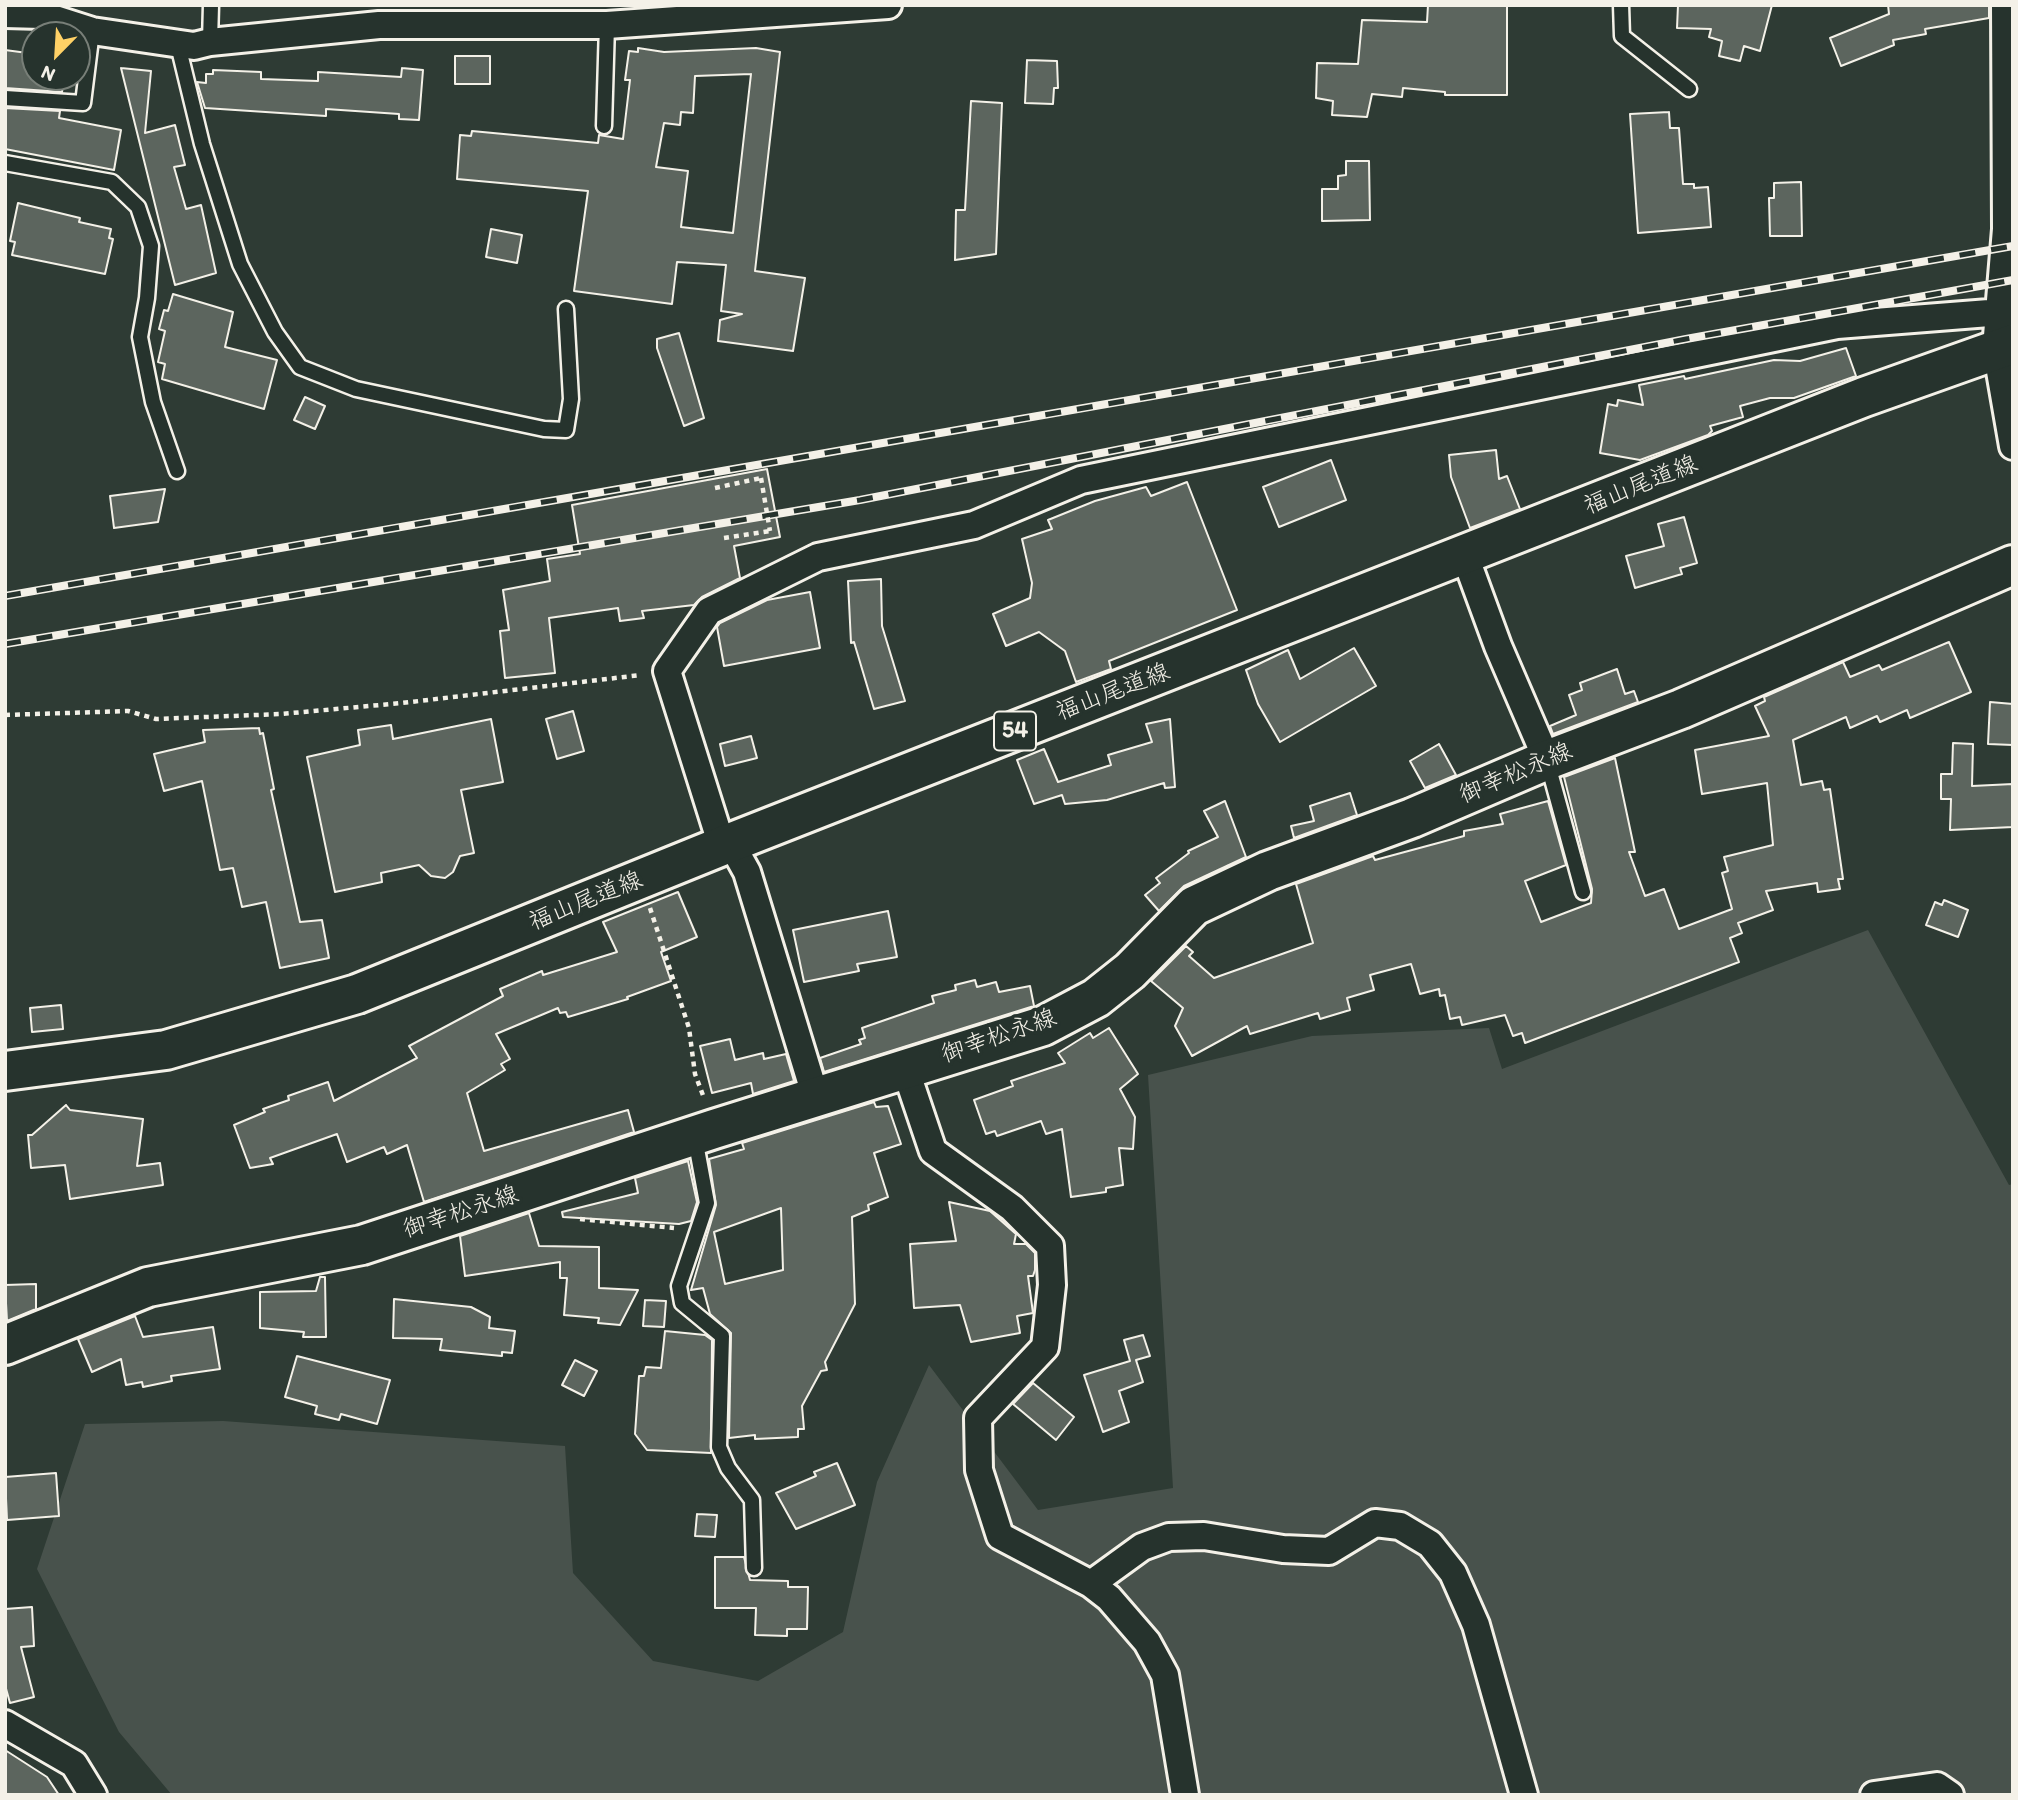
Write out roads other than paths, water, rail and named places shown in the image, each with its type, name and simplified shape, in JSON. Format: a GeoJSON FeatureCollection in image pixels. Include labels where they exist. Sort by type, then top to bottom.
{"type":"FeatureCollection","features":[{"type":"Feature","properties":{"kind":"main road","name":"福山尾道線"},"geometry":{"type":"LineString","coordinates":[[5,1071],[166,1050],[357,995],[722,846],[1864,397],[2004,335]]}},
{"type":"Feature","properties":{"kind":"main road","name":"御幸松永線"},"geometry":{"type":"LineString","coordinates":[[5,1345],[148,1287],[362,1245],[905,1068],[1043,1027],[1096,998],[1130,971],[1194,906],[1268,871],[1412,818],[1547,760],[1681,709],[2013,565]]}},
{"type":"Feature","properties":{"kind":"street"},"geometry":{"type":"LineString","coordinates":[[5,14],[42,15],[92,31],[194,46],[210,42],[379,25],[607,25],[888,5]]}},
{"type":"Feature","properties":{"kind":"street"},"geometry":{"type":"LineString","coordinates":[[2005,5],[2007,229],[2004,335],[2013,446]]}},
{"type":"Feature","properties":{"kind":"street"},"geometry":{"type":"LineString","coordinates":[[816,1098],[747,872],[737,854],[722,846],[667,671],[709,611],[818,557],[974,525],[1081,480],[1837,325],[2004,335]]}},
{"type":"Feature","properties":{"kind":"street"},"geometry":{"type":"LineString","coordinates":[[1465,556],[1498,646],[1547,760]]}},
{"type":"Feature","properties":{"kind":"street"},"geometry":{"type":"LineString","coordinates":[[905,1068],[933,1152],[1012,1208],[1050,1246],[1052,1285],[1045,1347],[978,1418],[979,1469],[1000,1536],[1091,1584],[1109,1598],[1147,1642],[1165,1675],[1185,1795]]}},
{"type":"Feature","properties":{"kind":"street"},"geometry":{"type":"LineString","coordinates":[[1091,1584],[1142,1547],[1169,1537],[1205,1536],[1283,1549],[1329,1551],[1375,1523],[1401,1526],[1430,1544],[1453,1573],[1476,1625],[1524,1795]]}},
{"type":"Feature","properties":{"kind":"street"},"geometry":{"type":"LineString","coordinates":[[5,1724],[74,1765],[93,1795]]}},
{"type":"Feature","properties":{"kind":"street"},"geometry":{"type":"LineString","coordinates":[[1874,1795],[1937,1786],[1950,1795]]}},
{"type":"Feature","properties":{"kind":"lane"},"geometry":{"type":"LineString","coordinates":[[210,42],[211,5]]}},
{"type":"Feature","properties":{"kind":"lane"},"geometry":{"type":"LineString","coordinates":[[1622,5],[1622,36],[1689,89]]}},
{"type":"Feature","properties":{"kind":"lane"},"geometry":{"type":"LineString","coordinates":[[604,126],[607,25]]}},
{"type":"Feature","properties":{"kind":"lane"},"geometry":{"type":"LineString","coordinates":[[5,98],[83,103],[92,31]]}},
{"type":"Feature","properties":{"kind":"lane"},"geometry":{"type":"LineString","coordinates":[[178,45],[202,144],[240,264],[275,332],[300,367],[356,389],[544,429],[566,430],[571,399],[566,309]]}},
{"type":"Feature","properties":{"kind":"lane"},"geometry":{"type":"LineString","coordinates":[[5,163],[112,182],[138,207],[151,246],[147,298],[140,337],[153,402],[177,471]]}},
{"type":"Feature","properties":{"kind":"lane"},"geometry":{"type":"LineString","coordinates":[[1547,760],[1583,892]]}},
{"type":"Feature","properties":{"kind":"lane"},"geometry":{"type":"LineString","coordinates":[[704,1133],[707,1203],[679,1286],[682,1303],[722,1336],[719,1447],[728,1468],[752,1500],[754,1568]]}},
{"type":"Feature","properties":{"kind":"railway"},"geometry":{"type":"LineString","coordinates":[[5,596],[2013,246]]}},
{"type":"Feature","properties":{"kind":"railway"},"geometry":{"type":"LineString","coordinates":[[5,644],[860,500],[1686,339],[2013,280]]}}]}
